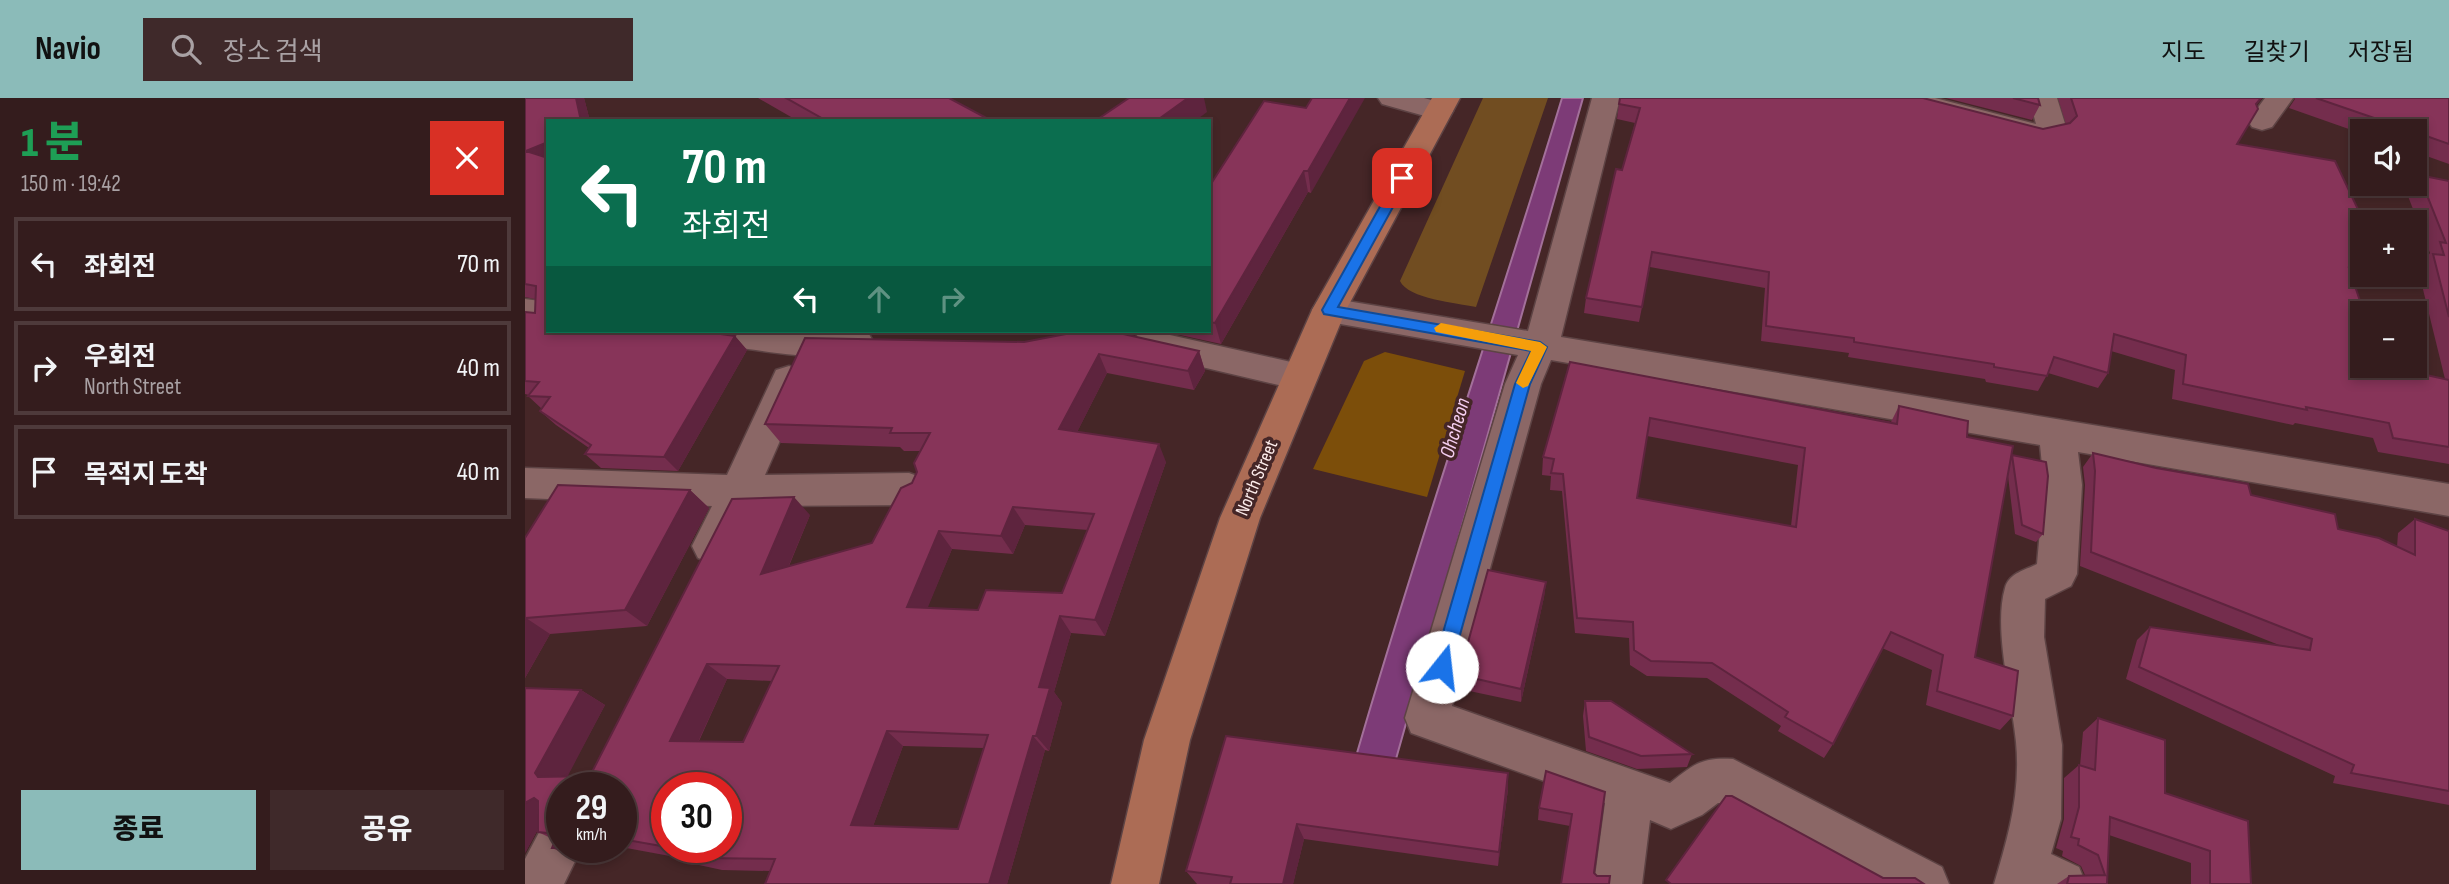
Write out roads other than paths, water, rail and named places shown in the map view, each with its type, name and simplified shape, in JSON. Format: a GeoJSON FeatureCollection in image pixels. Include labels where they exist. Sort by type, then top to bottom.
{"type":"FeatureCollection","features":[{"type":"Feature","properties":{"kind":"main road","name":"North Street"},"geometry":{"type":"LineString","coordinates":[[1135,884],[1167,740],[1240,518],[1329,310],[1443,105]]}},
{"type":"Feature","properties":{"kind":"street"},"geometry":{"type":"LineString","coordinates":[[1392,98],[1443,105]]}},
{"type":"Feature","properties":{"kind":"street"},"geometry":{"type":"LineString","coordinates":[[1606,98],[1427,718],[1671,806],[1686,799],[1710,780],[1733,781],[1926,884]]}},
{"type":"Feature","properties":{"kind":"street"},"geometry":{"type":"LineString","coordinates":[[1902,98],[2036,133],[2052,130],[2043,98]]}},
{"type":"Feature","properties":{"kind":"street"},"geometry":{"type":"LineString","coordinates":[[2262,121],[2279,98]]}},
{"type":"Feature","properties":{"kind":"street"},"geometry":{"type":"LineString","coordinates":[[1329,310],[2449,500]]}},
{"type":"Feature","properties":{"kind":"street"},"geometry":{"type":"LineString","coordinates":[[525,311],[546,314]]}},
{"type":"Feature","properties":{"kind":"street"},"geometry":{"type":"LineString","coordinates":[[723,333],[806,342],[887,343]]}},
{"type":"Feature","properties":{"kind":"street"},"geometry":{"type":"LineString","coordinates":[[1118,336],[1300,377]]}},
{"type":"Feature","properties":{"kind":"street"},"geometry":{"type":"LineString","coordinates":[[695,578],[740,491],[746,472],[806,342]]}},
{"type":"Feature","properties":{"kind":"street"},"geometry":{"type":"LineString","coordinates":[[2035,878],[2039,745],[2022,637],[2025,589],[2057,574],[2063,485],[2057,434]]}},
{"type":"Feature","properties":{"kind":"street"},"geometry":{"type":"LineString","coordinates":[[525,483],[740,491],[909,489]]}},
{"type":"Feature","properties":{"kind":"street"},"geometry":{"type":"LineString","coordinates":[[1618,884],[1630,790]]}},
{"type":"Feature","properties":{"kind":"street"},"geometry":{"type":"LineString","coordinates":[[538,884],[549,863]]}},
{"type":"Feature","properties":{"kind":"water label","name":"Ohcheon"},"geometry":{"type":"Point","coordinates":[1455,428]}}]}
